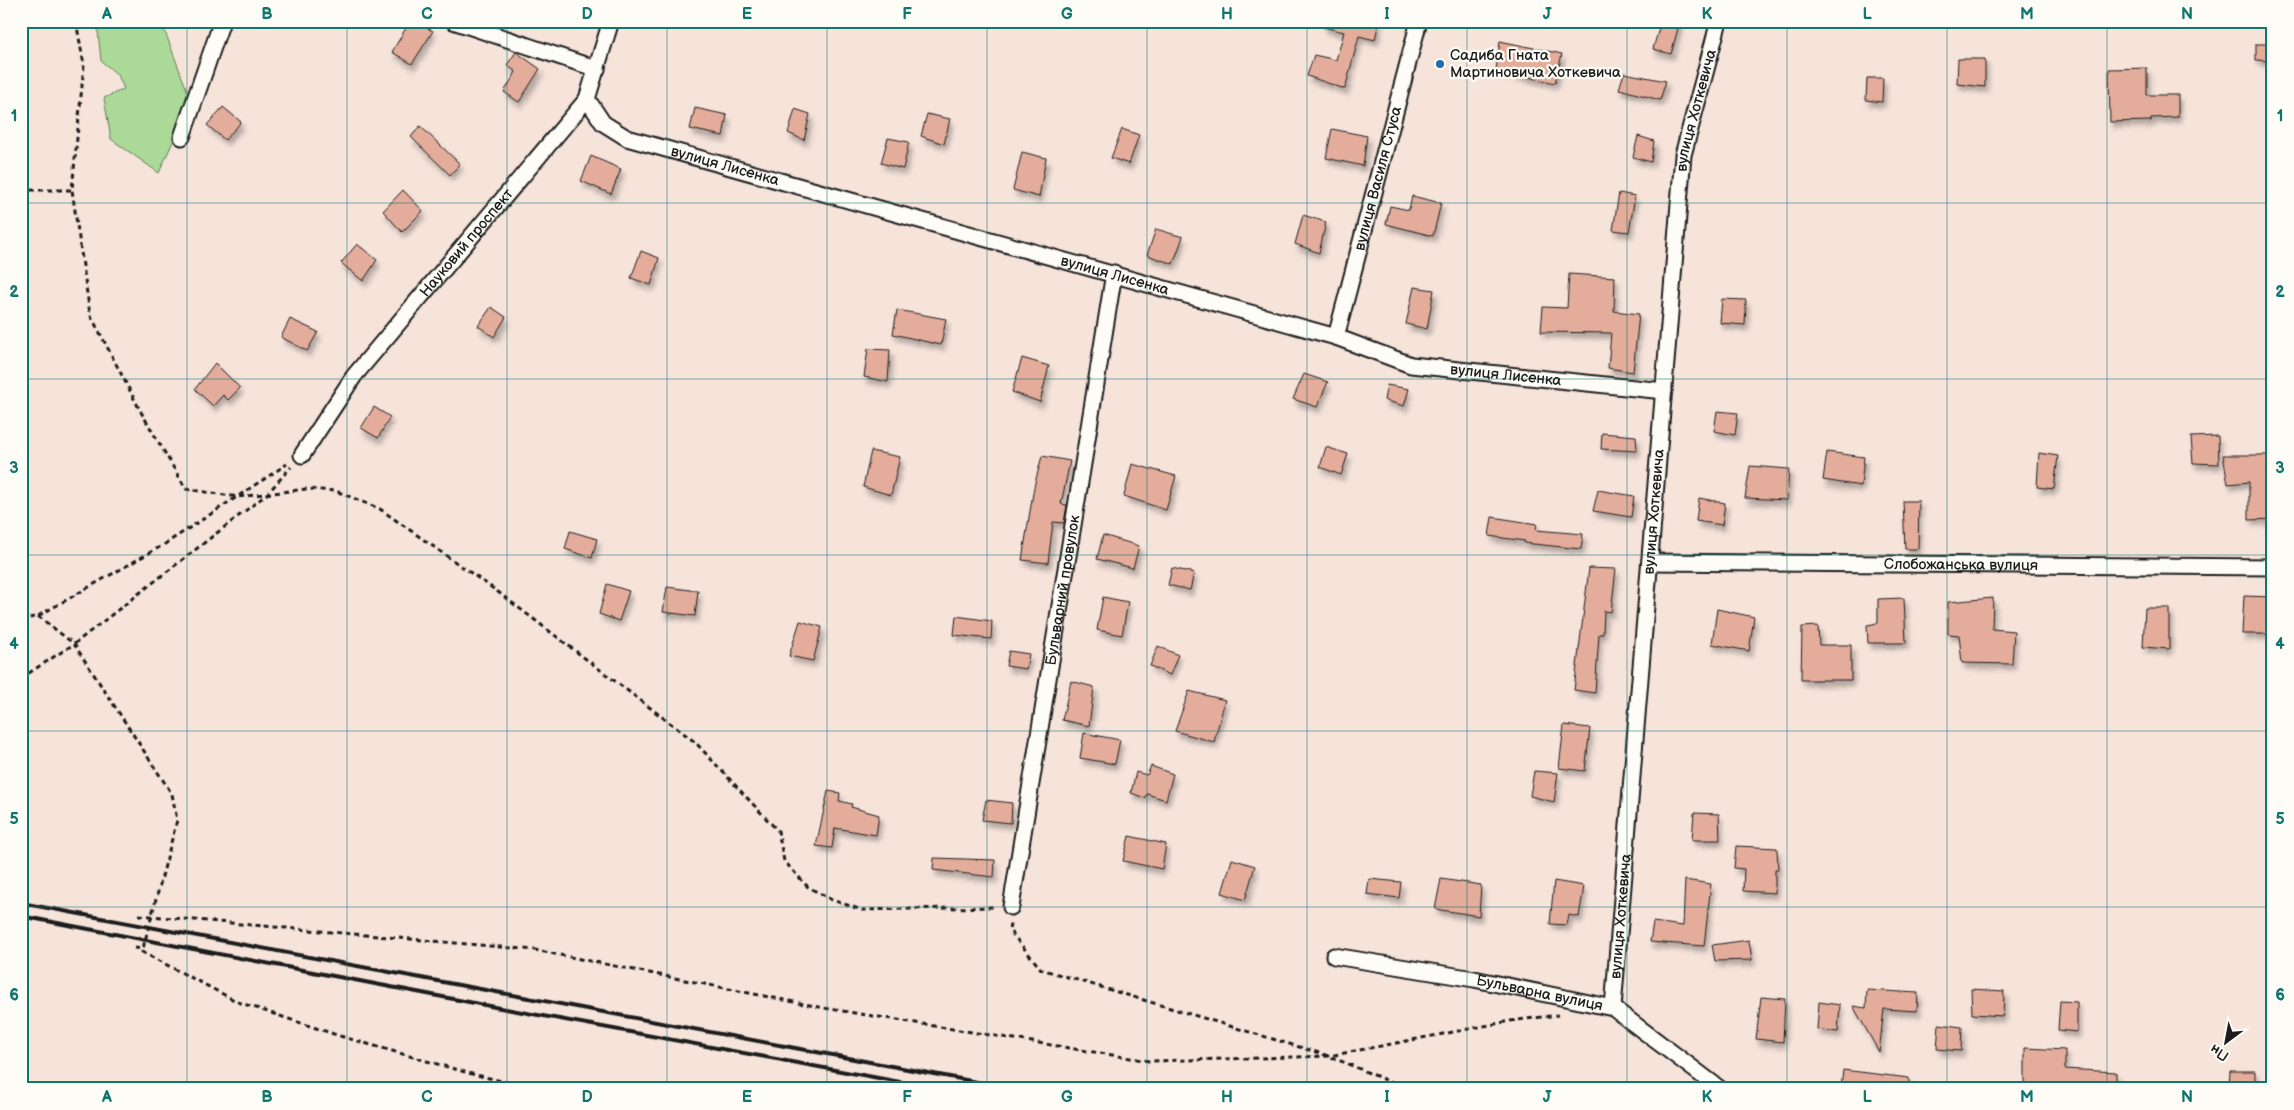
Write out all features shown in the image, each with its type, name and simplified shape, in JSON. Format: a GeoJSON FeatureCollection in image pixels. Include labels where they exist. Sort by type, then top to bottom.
{"type":"FeatureCollection","features":[{"type":"Feature","properties":{"kind":"street"},"geometry":{"type":"LineString","coordinates":[[182,137],[222,21]]}},
{"type":"Feature","properties":{"kind":"street"},"geometry":{"type":"LineString","coordinates":[[453,21],[598,69]]}},
{"type":"Feature","properties":{"kind":"street","name":"Науковий проспект"},"geometry":{"type":"LineString","coordinates":[[302,455],[354,376],[587,99],[598,69],[611,21]]}},
{"type":"Feature","properties":{"kind":"street","name":"вулиця Василя Стуса"},"geometry":{"type":"LineString","coordinates":[[1336,337],[1419,21]]}},
{"type":"Feature","properties":{"kind":"street","name":"вулиця Хоткевича"},"geometry":{"type":"LineString","coordinates":[[1613,1008],[1684,155],[1718,21]]}},
{"type":"Feature","properties":{"kind":"street","name":"вулиця Лисенка"},"geometry":{"type":"LineString","coordinates":[[587,99],[603,123],[627,138],[1114,273],[1336,337],[1410,365],[1664,391]]}},
{"type":"Feature","properties":{"kind":"street","name":"Бульварний провулок"},"geometry":{"type":"LineString","coordinates":[[1011,907],[1114,273]]}},
{"type":"Feature","properties":{"kind":"street","name":"Слобожанська вулиця"},"geometry":{"type":"LineString","coordinates":[[1650,562],[2273,567]]}},
{"type":"Feature","properties":{"kind":"street","name":"Бульварна вулиця"},"geometry":{"type":"LineString","coordinates":[[1334,956],[1474,979],[1613,1008],[1720,1089]]}},
{"type":"Feature","properties":{"kind":"path"},"geometry":{"type":"LineString","coordinates":[[76,21],[84,65],[72,190],[90,314],[141,412],[186,489],[238,497],[307,489],[336,491],[380,510],[498,592],[695,742],[778,831],[784,861],[808,887],[832,900],[862,910],[1011,907],[1009,930],[1041,969],[1329,1056],[1407,1089]]}},
{"type":"Feature","properties":{"kind":"path"},"geometry":{"type":"LineString","coordinates":[[21,190],[72,190]]}},
{"type":"Feature","properties":{"kind":"path"},"geometry":{"type":"LineString","coordinates":[[21,678],[74,644],[267,494],[302,455]]}},
{"type":"Feature","properties":{"kind":"path"},"geometry":{"type":"LineString","coordinates":[[21,620],[38,616],[165,544],[302,455]]}},
{"type":"Feature","properties":{"kind":"path"},"geometry":{"type":"LineString","coordinates":[[38,616],[74,644],[172,794],[178,820],[142,952],[238,1002],[472,1074],[536,1089]]}},
{"type":"Feature","properties":{"kind":"path"},"geometry":{"type":"LineString","coordinates":[[139,915],[535,950],[824,1008],[1149,1061],[1329,1056],[1510,1022],[1566,1014]]}},
{"type":"Feature","properties":{"kind":"path"},"geometry":{"type":"LineString","coordinates":[[134,948],[142,949]]}},
{"type":"Feature","properties":{"kind":"green space"},"geometry":{"type":"Polygon","coordinates":[[[97,21],[161,21],[191,101],[159,173],[111,139],[104,98],[124,89],[118,75],[101,61],[97,21]]]}},
{"type":"Feature","properties":{"kind":"building"},"geometry":{"type":"Polygon","coordinates":[[[410,21],[414,21],[433,31],[412,64],[392,52],[410,21]]]}},
{"type":"Feature","properties":{"kind":"building"},"geometry":{"type":"Polygon","coordinates":[[[1324,21],[1379,21],[1375,40],[1359,36],[1345,89],[1307,76],[1314,55],[1336,60],[1344,32],[1323,27],[1324,21]]]}},
{"type":"Feature","properties":{"kind":"building"},"geometry":{"type":"Polygon","coordinates":[[[1661,21],[1680,21],[1671,54],[1653,49],[1661,21]]]}},
{"type":"Feature","properties":{"kind":"building"},"geometry":{"type":"Polygon","coordinates":[[[1500,41],[1562,54],[1555,83],[1496,70],[1500,41]]]}},
{"type":"Feature","properties":{"kind":"building"},"geometry":{"type":"Polygon","coordinates":[[[2256,44],[2273,44],[2273,61],[2256,60],[2256,44]]]}},
{"type":"Feature","properties":{"kind":"building"},"geometry":{"type":"Polygon","coordinates":[[[516,52],[540,69],[519,102],[504,92],[516,72],[507,65],[516,52]]]}},
{"type":"Feature","properties":{"kind":"building"},"geometry":{"type":"Polygon","coordinates":[[[1958,59],[1985,59],[1985,87],[1957,84],[1958,59]]]}},
{"type":"Feature","properties":{"kind":"building"},"geometry":{"type":"Polygon","coordinates":[[[2147,68],[2147,95],[2178,95],[2178,117],[2151,118],[2151,121],[2110,122],[2109,69],[2147,68]]]}},
{"type":"Feature","properties":{"kind":"building"},"geometry":{"type":"Polygon","coordinates":[[[1624,73],[1666,81],[1660,100],[1619,89],[1624,73]]]}},
{"type":"Feature","properties":{"kind":"building"},"geometry":{"type":"Polygon","coordinates":[[[1867,78],[1883,78],[1882,102],[1866,100],[1867,78]]]}},
{"type":"Feature","properties":{"kind":"building"},"geometry":{"type":"Polygon","coordinates":[[[223,107],[241,122],[225,140],[207,125],[223,107]]]}},
{"type":"Feature","properties":{"kind":"building"},"geometry":{"type":"Polygon","coordinates":[[[695,108],[727,115],[723,136],[690,129],[695,108]]]}},
{"type":"Feature","properties":{"kind":"building"},"geometry":{"type":"Polygon","coordinates":[[[795,109],[810,114],[804,140],[788,133],[795,109]]]}},
{"type":"Feature","properties":{"kind":"building"},"geometry":{"type":"Polygon","coordinates":[[[927,114],[950,119],[944,144],[921,136],[927,114]]]}},
{"type":"Feature","properties":{"kind":"building"},"geometry":{"type":"Polygon","coordinates":[[[420,126],[460,164],[450,175],[411,137],[420,126]]]}},
{"type":"Feature","properties":{"kind":"building"},"geometry":{"type":"Polygon","coordinates":[[[1122,129],[1139,135],[1129,164],[1111,158],[1122,129]]]}},
{"type":"Feature","properties":{"kind":"building"},"geometry":{"type":"Polygon","coordinates":[[[1332,129],[1367,136],[1363,166],[1326,158],[1332,129]]]}},
{"type":"Feature","properties":{"kind":"building"},"geometry":{"type":"Polygon","coordinates":[[[1638,136],[1654,141],[1651,162],[1633,157],[1638,136]]]}},
{"type":"Feature","properties":{"kind":"building"},"geometry":{"type":"Polygon","coordinates":[[[888,138],[909,142],[903,169],[881,163],[888,138]]]}},
{"type":"Feature","properties":{"kind":"building"},"geometry":{"type":"Polygon","coordinates":[[[1022,152],[1046,158],[1039,197],[1013,190],[1022,152]]]}},
{"type":"Feature","properties":{"kind":"building"},"geometry":{"type":"Polygon","coordinates":[[[591,156],[621,169],[611,194],[581,181],[591,156]]]}},
{"type":"Feature","properties":{"kind":"building"},"geometry":{"type":"Polygon","coordinates":[[[403,190],[423,211],[402,232],[383,211],[403,190]]]}},
{"type":"Feature","properties":{"kind":"building"},"geometry":{"type":"Polygon","coordinates":[[[1619,193],[1635,196],[1629,232],[1613,230],[1619,193]]]}},
{"type":"Feature","properties":{"kind":"building"},"geometry":{"type":"Polygon","coordinates":[[[1412,196],[1441,203],[1433,236],[1386,224],[1390,206],[1409,210],[1412,196]]]}},
{"type":"Feature","properties":{"kind":"building"},"geometry":{"type":"Polygon","coordinates":[[[1303,215],[1326,222],[1319,253],[1295,244],[1303,215]]]}},
{"type":"Feature","properties":{"kind":"building"},"geometry":{"type":"Polygon","coordinates":[[[1156,229],[1183,237],[1173,264],[1147,255],[1156,229]]]}},
{"type":"Feature","properties":{"kind":"building"},"geometry":{"type":"Polygon","coordinates":[[[357,244],[377,260],[363,281],[341,263],[357,244]]]}},
{"type":"Feature","properties":{"kind":"building"},"geometry":{"type":"Polygon","coordinates":[[[641,251],[659,258],[651,285],[631,278],[641,251]]]}},
{"type":"Feature","properties":{"kind":"building"},"geometry":{"type":"Polygon","coordinates":[[[1569,274],[1615,277],[1614,311],[1639,314],[1633,372],[1608,368],[1611,333],[1541,332],[1543,307],[1567,308],[1569,274]]]}},
{"type":"Feature","properties":{"kind":"building"},"geometry":{"type":"Polygon","coordinates":[[[1414,287],[1434,290],[1427,329],[1406,324],[1414,287]]]}},
{"type":"Feature","properties":{"kind":"building"},"geometry":{"type":"Polygon","coordinates":[[[1722,299],[1746,300],[1745,325],[1720,323],[1722,299]]]}},
{"type":"Feature","properties":{"kind":"building"},"geometry":{"type":"Polygon","coordinates":[[[491,307],[506,317],[494,337],[478,326],[491,307]]]}},
{"type":"Feature","properties":{"kind":"building"},"geometry":{"type":"Polygon","coordinates":[[[897,310],[946,319],[941,345],[893,334],[897,310]]]}},
{"type":"Feature","properties":{"kind":"building"},"geometry":{"type":"Polygon","coordinates":[[[290,319],[318,332],[307,351],[281,337],[290,319]]]}},
{"type":"Feature","properties":{"kind":"building"},"geometry":{"type":"Polygon","coordinates":[[[868,349],[890,350],[888,382],[864,377],[868,349]]]}},
{"type":"Feature","properties":{"kind":"building"},"geometry":{"type":"Polygon","coordinates":[[[1022,358],[1049,366],[1040,402],[1012,392],[1022,358]]]}},
{"type":"Feature","properties":{"kind":"building"},"geometry":{"type":"Polygon","coordinates":[[[215,363],[240,388],[228,400],[223,395],[213,406],[195,389],[215,363]]]}},
{"type":"Feature","properties":{"kind":"building"},"geometry":{"type":"Polygon","coordinates":[[[1304,374],[1328,382],[1317,407],[1293,399],[1304,374]]]}},
{"type":"Feature","properties":{"kind":"building"},"geometry":{"type":"Polygon","coordinates":[[[1387,385],[1409,389],[1404,406],[1384,400],[1387,385]]]}},
{"type":"Feature","properties":{"kind":"building"},"geometry":{"type":"Polygon","coordinates":[[[374,407],[390,417],[378,438],[361,428],[374,407]]]}},
{"type":"Feature","properties":{"kind":"building"},"geometry":{"type":"Polygon","coordinates":[[[1717,411],[1738,413],[1735,435],[1714,431],[1717,411]]]}},
{"type":"Feature","properties":{"kind":"building"},"geometry":{"type":"Polygon","coordinates":[[[1602,433],[1636,436],[1637,451],[1601,449],[1602,433]]]}},
{"type":"Feature","properties":{"kind":"building"},"geometry":{"type":"Polygon","coordinates":[[[2218,436],[2219,464],[2193,463],[2191,437],[2218,436]]]}},
{"type":"Feature","properties":{"kind":"building"},"geometry":{"type":"Polygon","coordinates":[[[1326,447],[1348,454],[1341,475],[1320,467],[1326,447]]]}},
{"type":"Feature","properties":{"kind":"building"},"geometry":{"type":"Polygon","coordinates":[[[871,451],[900,457],[891,495],[863,487],[871,451]]]}},
{"type":"Feature","properties":{"kind":"building"},"geometry":{"type":"Polygon","coordinates":[[[1827,452],[1864,457],[1861,486],[1823,480],[1827,452]]]}},
{"type":"Feature","properties":{"kind":"building"},"geometry":{"type":"Polygon","coordinates":[[[2039,453],[2058,456],[2054,489],[2037,487],[2039,453]]]}},
{"type":"Feature","properties":{"kind":"building"},"geometry":{"type":"Polygon","coordinates":[[[2223,455],[2268,455],[2270,493],[2273,493],[2273,519],[2249,520],[2249,482],[2228,484],[2223,455]]]}},
{"type":"Feature","properties":{"kind":"building"},"geometry":{"type":"Polygon","coordinates":[[[1042,456],[1070,461],[1061,504],[1067,505],[1064,523],[1053,522],[1048,563],[1022,560],[1034,487],[1042,456]]]}},
{"type":"Feature","properties":{"kind":"building"},"geometry":{"type":"Polygon","coordinates":[[[1132,464],[1176,476],[1166,510],[1124,496],[1132,464]]]}},
{"type":"Feature","properties":{"kind":"building"},"geometry":{"type":"Polygon","coordinates":[[[1750,466],[1789,469],[1787,500],[1745,498],[1750,466]]]}},
{"type":"Feature","properties":{"kind":"building"},"geometry":{"type":"Polygon","coordinates":[[[1598,490],[1634,496],[1631,517],[1593,511],[1598,490]]]}},
{"type":"Feature","properties":{"kind":"building"},"geometry":{"type":"Polygon","coordinates":[[[1699,498],[1725,503],[1722,525],[1696,521],[1699,498]]]}},
{"type":"Feature","properties":{"kind":"building"},"geometry":{"type":"Polygon","coordinates":[[[1903,501],[1919,501],[1918,549],[1905,549],[1903,501]]]}},
{"type":"Feature","properties":{"kind":"building"},"geometry":{"type":"Polygon","coordinates":[[[1492,517],[1537,524],[1536,530],[1583,534],[1581,549],[1524,543],[1525,541],[1489,536],[1492,517]]]}},
{"type":"Feature","properties":{"kind":"building"},"geometry":{"type":"Polygon","coordinates":[[[570,531],[597,539],[592,558],[565,549],[570,531]]]}},
{"type":"Feature","properties":{"kind":"building"},"geometry":{"type":"Polygon","coordinates":[[[1103,535],[1139,546],[1133,568],[1097,559],[1103,535]]]}},
{"type":"Feature","properties":{"kind":"building"},"geometry":{"type":"Polygon","coordinates":[[[1172,568],[1194,573],[1190,590],[1168,585],[1172,568]]]}},
{"type":"Feature","properties":{"kind":"building"},"geometry":{"type":"Polygon","coordinates":[[[1589,568],[1616,569],[1611,612],[1604,611],[1603,634],[1599,634],[1595,693],[1574,690],[1589,568]]]}},
{"type":"Feature","properties":{"kind":"building"},"geometry":{"type":"Polygon","coordinates":[[[607,584],[629,591],[619,621],[599,614],[607,584]]]}},
{"type":"Feature","properties":{"kind":"building"},"geometry":{"type":"Polygon","coordinates":[[[667,587],[698,591],[695,616],[663,612],[667,587]]]}},
{"type":"Feature","properties":{"kind":"building"},"geometry":{"type":"Polygon","coordinates":[[[2244,596],[2273,597],[2273,634],[2242,634],[2244,596]]]}},
{"type":"Feature","properties":{"kind":"building"},"geometry":{"type":"Polygon","coordinates":[[[1103,597],[1128,602],[1122,635],[1097,630],[1103,597]]]}},
{"type":"Feature","properties":{"kind":"building"},"geometry":{"type":"Polygon","coordinates":[[[1904,598],[1906,643],[1868,643],[1867,625],[1878,623],[1878,599],[1904,598]]]}},
{"type":"Feature","properties":{"kind":"building"},"geometry":{"type":"Polygon","coordinates":[[[1993,598],[1992,629],[2014,631],[2012,664],[1962,663],[1959,635],[1948,634],[1948,602],[1993,598]]]}},
{"type":"Feature","properties":{"kind":"building"},"geometry":{"type":"Polygon","coordinates":[[[2145,608],[2169,608],[2169,649],[2143,647],[2145,608]]]}},
{"type":"Feature","properties":{"kind":"building"},"geometry":{"type":"Polygon","coordinates":[[[1717,609],[1754,617],[1749,651],[1712,644],[1717,609]]]}},
{"type":"Feature","properties":{"kind":"building"},"geometry":{"type":"Polygon","coordinates":[[[956,616],[992,621],[991,639],[954,635],[956,616]]]}},
{"type":"Feature","properties":{"kind":"building"},"geometry":{"type":"Polygon","coordinates":[[[800,621],[822,627],[813,661],[789,656],[800,621]]]}},
{"type":"Feature","properties":{"kind":"building"},"geometry":{"type":"Polygon","coordinates":[[[1818,626],[1819,645],[1851,645],[1851,680],[1801,680],[1802,627],[1818,626]]]}},
{"type":"Feature","properties":{"kind":"building"},"geometry":{"type":"Polygon","coordinates":[[[1158,646],[1178,655],[1170,675],[1150,666],[1158,646]]]}},
{"type":"Feature","properties":{"kind":"building"},"geometry":{"type":"Polygon","coordinates":[[[1009,651],[1029,654],[1026,669],[1006,666],[1009,651]]]}},
{"type":"Feature","properties":{"kind":"building"},"geometry":{"type":"Polygon","coordinates":[[[1071,681],[1094,687],[1089,726],[1062,720],[1071,681]]]}},
{"type":"Feature","properties":{"kind":"building"},"geometry":{"type":"Polygon","coordinates":[[[1189,691],[1225,700],[1214,742],[1175,731],[1189,691]]]}},
{"type":"Feature","properties":{"kind":"building"},"geometry":{"type":"Polygon","coordinates":[[[1564,725],[1590,728],[1585,771],[1559,768],[1564,725]]]}},
{"type":"Feature","properties":{"kind":"building"},"geometry":{"type":"Polygon","coordinates":[[[1084,733],[1120,740],[1115,764],[1080,758],[1084,733]]]}},
{"type":"Feature","properties":{"kind":"building"},"geometry":{"type":"Polygon","coordinates":[[[1151,766],[1173,774],[1166,800],[1147,794],[1145,798],[1131,793],[1136,772],[1147,775],[1151,766]]]}},
{"type":"Feature","properties":{"kind":"building"},"geometry":{"type":"Polygon","coordinates":[[[1534,771],[1558,773],[1554,802],[1530,796],[1534,771]]]}},
{"type":"Feature","properties":{"kind":"building"},"geometry":{"type":"Polygon","coordinates":[[[828,791],[840,793],[839,801],[852,804],[851,807],[879,815],[876,835],[835,828],[832,848],[816,846],[828,791]]]}},
{"type":"Feature","properties":{"kind":"building"},"geometry":{"type":"Polygon","coordinates":[[[986,800],[1012,803],[1011,823],[982,820],[986,800]]]}},
{"type":"Feature","properties":{"kind":"building"},"geometry":{"type":"Polygon","coordinates":[[[1694,813],[1719,814],[1720,840],[1692,840],[1694,813]]]}},
{"type":"Feature","properties":{"kind":"building"},"geometry":{"type":"Polygon","coordinates":[[[1129,836],[1166,844],[1162,869],[1123,861],[1129,836]]]}},
{"type":"Feature","properties":{"kind":"building"},"geometry":{"type":"Polygon","coordinates":[[[1736,846],[1777,848],[1778,870],[1775,870],[1775,893],[1743,891],[1744,869],[1734,868],[1736,846]]]}},
{"type":"Feature","properties":{"kind":"building"},"geometry":{"type":"Polygon","coordinates":[[[934,858],[995,860],[994,877],[933,870],[934,858]]]}},
{"type":"Feature","properties":{"kind":"building"},"geometry":{"type":"Polygon","coordinates":[[[1232,859],[1255,866],[1245,900],[1222,893],[1232,859]]]}},
{"type":"Feature","properties":{"kind":"building"},"geometry":{"type":"Polygon","coordinates":[[[1369,879],[1401,882],[1399,898],[1367,894],[1369,879]]]}},
{"type":"Feature","properties":{"kind":"building"},"geometry":{"type":"Polygon","coordinates":[[[1441,879],[1481,885],[1479,916],[1435,909],[1441,879]]]}},
{"type":"Feature","properties":{"kind":"building"},"geometry":{"type":"Polygon","coordinates":[[[1685,880],[1711,884],[1704,946],[1650,942],[1653,922],[1683,926],[1685,880]]]}},
{"type":"Feature","properties":{"kind":"building"},"geometry":{"type":"Polygon","coordinates":[[[1554,881],[1584,886],[1579,917],[1569,915],[1567,925],[1550,924],[1554,881]]]}},
{"type":"Feature","properties":{"kind":"building"},"geometry":{"type":"Polygon","coordinates":[[[1749,940],[1752,960],[1715,961],[1712,945],[1749,940]]]}},
{"type":"Feature","properties":{"kind":"building"},"geometry":{"type":"Polygon","coordinates":[[[1971,989],[2004,991],[2003,1016],[1972,1014],[1971,989]]]}},
{"type":"Feature","properties":{"kind":"building"},"geometry":{"type":"Polygon","coordinates":[[[1867,990],[1918,993],[1917,1011],[1884,1009],[1879,1052],[1853,1006],[1866,1008],[1867,990]]]}},
{"type":"Feature","properties":{"kind":"building"},"geometry":{"type":"Polygon","coordinates":[[[1761,997],[1785,999],[1783,1042],[1756,1039],[1761,997]]]}},
{"type":"Feature","properties":{"kind":"building"},"geometry":{"type":"Polygon","coordinates":[[[2060,1001],[2077,1002],[2077,1032],[2058,1030],[2060,1001]]]}},
{"type":"Feature","properties":{"kind":"building"},"geometry":{"type":"Polygon","coordinates":[[[1819,1002],[1840,1005],[1838,1032],[1817,1029],[1819,1002]]]}},
{"type":"Feature","properties":{"kind":"building"},"geometry":{"type":"Polygon","coordinates":[[[1939,1024],[1962,1027],[1961,1051],[1937,1049],[1939,1024]]]}},
{"type":"Feature","properties":{"kind":"building"},"geometry":{"type":"Polygon","coordinates":[[[2025,1048],[2065,1050],[2065,1069],[2116,1072],[2116,1089],[2087,1089],[2087,1086],[2025,1087],[2025,1048]]]}},
{"type":"Feature","properties":{"kind":"building"},"geometry":{"type":"Polygon","coordinates":[[[1843,1070],[1909,1078],[1909,1089],[1841,1089],[1843,1070]]]}},
{"type":"Feature","properties":{"kind":"building"},"geometry":{"type":"Polygon","coordinates":[[[2230,1071],[2255,1071],[2255,1089],[2229,1089],[2230,1071]]]}},
{"type":"Feature","properties":{"kind":"railway"},"geometry":{"type":"LineString","coordinates":[[21,903],[1014,1089]]}},
{"type":"Feature","properties":{"kind":"railway"},"geometry":{"type":"LineString","coordinates":[[21,916],[495,1007],[938,1089]]}},
{"type":"Feature","properties":{"kind":"place","name":"Садиба Гната Мартиновича Хоткевича"},"geometry":{"type":"Point","coordinates":[1440,64]}}]}
